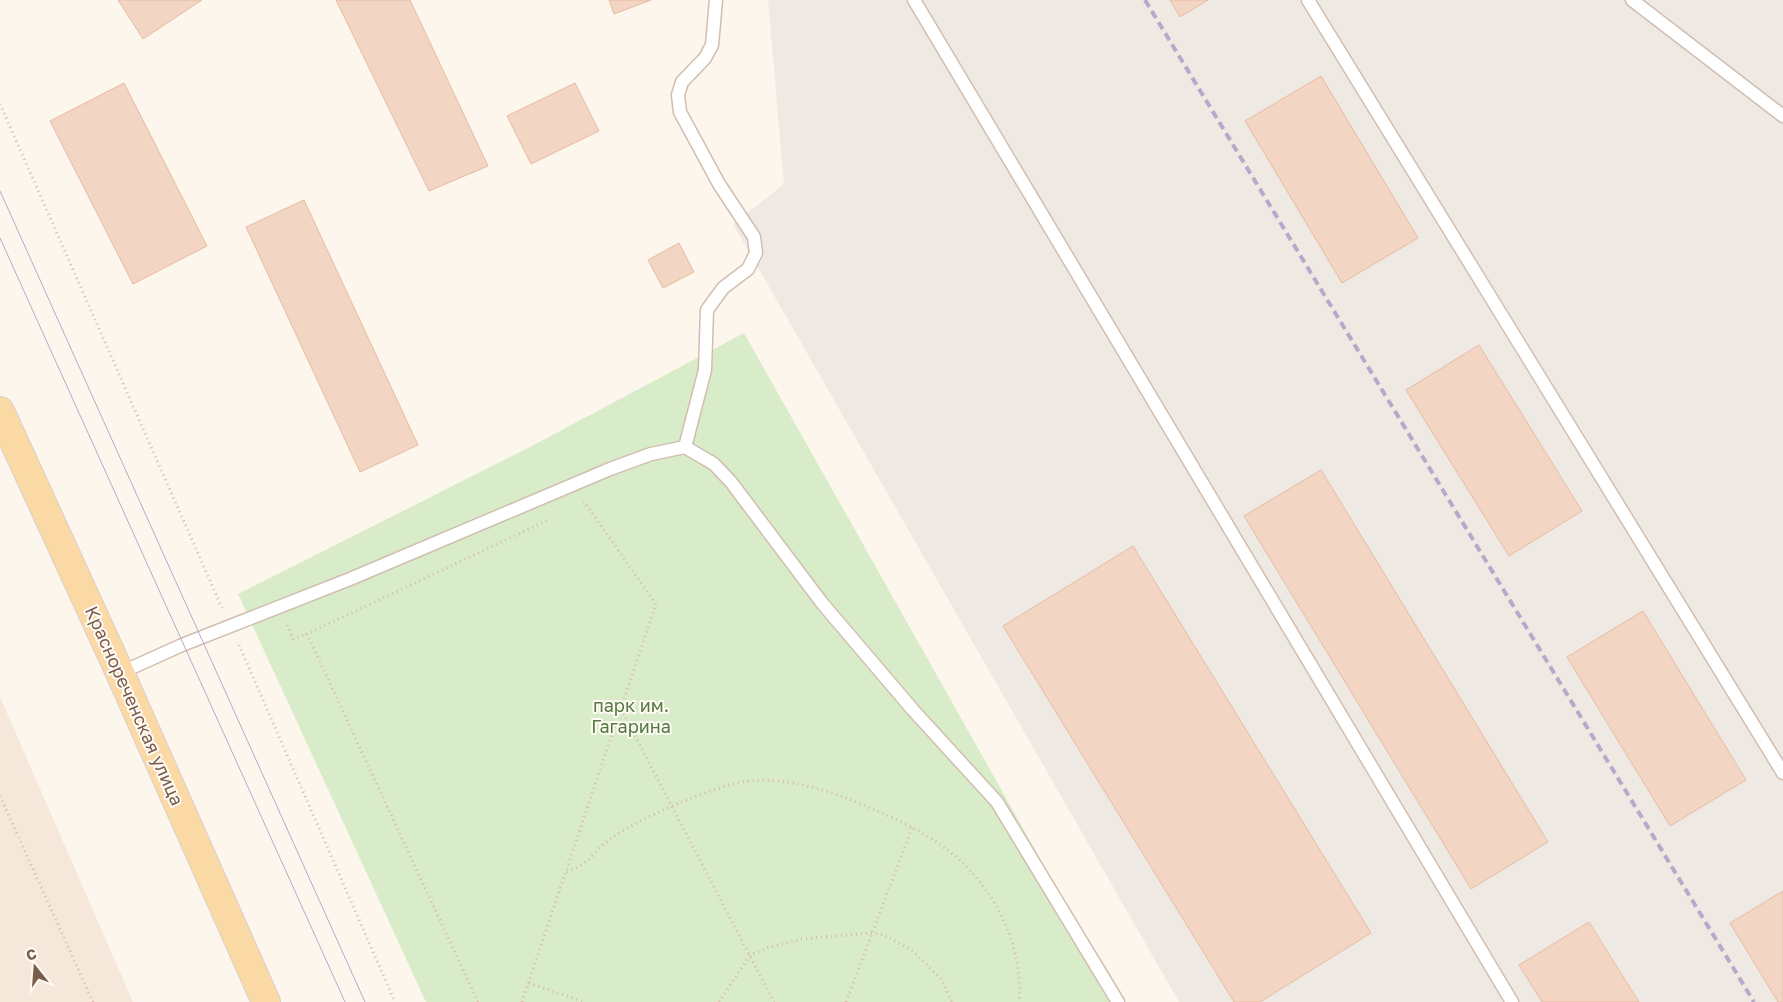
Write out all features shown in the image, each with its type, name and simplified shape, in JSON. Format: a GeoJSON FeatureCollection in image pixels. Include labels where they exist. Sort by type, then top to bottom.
{"type":"FeatureCollection","features":[{"type":"Feature","properties":{"kind":"main road","name":"Краснореченская улица"},"geometry":{"type":"LineString","coordinates":[[0,411],[120,673],[266,1002]]}},
{"type":"Feature","properties":{"kind":"lane"},"geometry":{"type":"LineString","coordinates":[[686,447],[705,370],[706,310],[723,288],[748,270],[756,254],[754,237],[719,184],[680,112],[678,96],[682,82],[705,58],[712,45],[716,0]]}},
{"type":"Feature","properties":{"kind":"lane"},"geometry":{"type":"LineString","coordinates":[[914,0],[1512,1002]]}},
{"type":"Feature","properties":{"kind":"lane"},"geometry":{"type":"LineString","coordinates":[[1308,0],[1783,772]]}},
{"type":"Feature","properties":{"kind":"lane"},"geometry":{"type":"LineString","coordinates":[[1632,0],[1783,116]]}},
{"type":"Feature","properties":{"kind":"lane"},"geometry":{"type":"LineString","coordinates":[[120,673],[230,626],[350,579],[610,469],[651,454],[686,447],[714,464],[731,482],[822,603],[920,718],[997,802],[1118,1002]]}},
{"type":"Feature","properties":{"kind":"path"},"geometry":{"type":"LineString","coordinates":[[0,104],[395,1002]]}},
{"type":"Feature","properties":{"kind":"path"},"geometry":{"type":"LineString","coordinates":[[522,1002],[656,604],[585,502],[576,507]]}},
{"type":"Feature","properties":{"kind":"path"},"geometry":{"type":"LineString","coordinates":[[478,1002],[307,634],[549,520]]}},
{"type":"Feature","properties":{"kind":"path"},"geometry":{"type":"LineString","coordinates":[[621,709],[774,1002]]}},
{"type":"Feature","properties":{"kind":"path"},"geometry":{"type":"LineString","coordinates":[[566,872],[584,863],[608,840],[672,807],[734,784],[771,780],[806,786],[839,796],[912,828],[950,853],[972,873],[996,905],[1012,940],[1021,988],[1019,1002]]}},
{"type":"Feature","properties":{"kind":"path"},"geometry":{"type":"LineString","coordinates":[[0,796],[93,1002]]}},
{"type":"Feature","properties":{"kind":"path"},"geometry":{"type":"LineString","coordinates":[[846,1002],[912,828]]}},
{"type":"Feature","properties":{"kind":"path"},"geometry":{"type":"LineString","coordinates":[[719,1002],[750,955],[770,947],[802,939],[872,933],[884,935],[913,952],[942,980],[952,1002]]}},
{"type":"Feature","properties":{"kind":"path"},"geometry":{"type":"LineString","coordinates":[[529,983],[584,1002]]}},
{"type":"Feature","properties":{"kind":"shaded area"},"geometry":{"type":"Polygon","coordinates":[[[768,0],[1783,0],[1783,1002],[1179,1002],[733,224],[784,184],[768,0]]]}},
{"type":"Feature","properties":{"kind":"shaded area"},"geometry":{"type":"Polygon","coordinates":[[[0,697],[133,1002],[0,1002],[0,697]]]}},
{"type":"Feature","properties":{"kind":"green space","name":"парк им. Гагарина"},"geometry":{"type":"Polygon","coordinates":[[[744,333],[1121,1002],[426,1002],[238,594],[528,448],[744,333]]]}},
{"type":"Feature","properties":{"kind":"building"},"geometry":{"type":"Polygon","coordinates":[[[118,0],[202,0],[143,39],[118,0]]]}},
{"type":"Feature","properties":{"kind":"building"},"geometry":{"type":"Polygon","coordinates":[[[336,0],[410,0],[488,166],[429,191],[336,0]]]}},
{"type":"Feature","properties":{"kind":"building"},"geometry":{"type":"Polygon","coordinates":[[[609,0],[651,0],[614,14],[609,0]]]}},
{"type":"Feature","properties":{"kind":"building"},"geometry":{"type":"Polygon","coordinates":[[[1170,0],[1208,0],[1180,17],[1170,0]]]}},
{"type":"Feature","properties":{"kind":"building"},"geometry":{"type":"Polygon","coordinates":[[[1321,76],[1418,238],[1342,283],[1245,121],[1321,76]]]}},
{"type":"Feature","properties":{"kind":"building"},"geometry":{"type":"Polygon","coordinates":[[[124,83],[207,246],[133,284],[50,121],[124,83]]]}},
{"type":"Feature","properties":{"kind":"building"},"geometry":{"type":"Polygon","coordinates":[[[575,83],[599,131],[531,164],[507,116],[575,83]]]}},
{"type":"Feature","properties":{"kind":"building"},"geometry":{"type":"Polygon","coordinates":[[[304,200],[418,445],[360,472],[246,227],[304,200]]]}},
{"type":"Feature","properties":{"kind":"building"},"geometry":{"type":"Polygon","coordinates":[[[679,243],[694,272],[663,288],[648,260],[679,243]]]}},
{"type":"Feature","properties":{"kind":"building"},"geometry":{"type":"Polygon","coordinates":[[[1479,345],[1582,511],[1509,556],[1406,390],[1479,345]]]}},
{"type":"Feature","properties":{"kind":"building"},"geometry":{"type":"Polygon","coordinates":[[[1321,470],[1548,842],[1471,889],[1244,516],[1321,470]]]}},
{"type":"Feature","properties":{"kind":"building"},"geometry":{"type":"Polygon","coordinates":[[[1133,546],[1371,933],[1260,1002],[1234,1002],[1003,626],[1133,546]]]}},
{"type":"Feature","properties":{"kind":"building"},"geometry":{"type":"Polygon","coordinates":[[[1643,611],[1746,780],[1670,826],[1567,657],[1643,611]]]}},
{"type":"Feature","properties":{"kind":"building"},"geometry":{"type":"Polygon","coordinates":[[[1783,891],[1783,1002],[1778,1002],[1730,923],[1783,891]]]}},
{"type":"Feature","properties":{"kind":"building"},"geometry":{"type":"Polygon","coordinates":[[[1589,922],[1639,1002],[1542,1002],[1519,965],[1589,922]]]}},
{"type":"Feature","properties":{"kind":"tram line"},"geometry":{"type":"LineString","coordinates":[[0,191],[365,1002]]}},
{"type":"Feature","properties":{"kind":"tram line"},"geometry":{"type":"LineString","coordinates":[[0,238],[345,1002]]}},
{"type":"Feature","properties":{"kind":"railway"},"geometry":{"type":"LineString","coordinates":[[1145,0],[1754,1002]]}}]}
